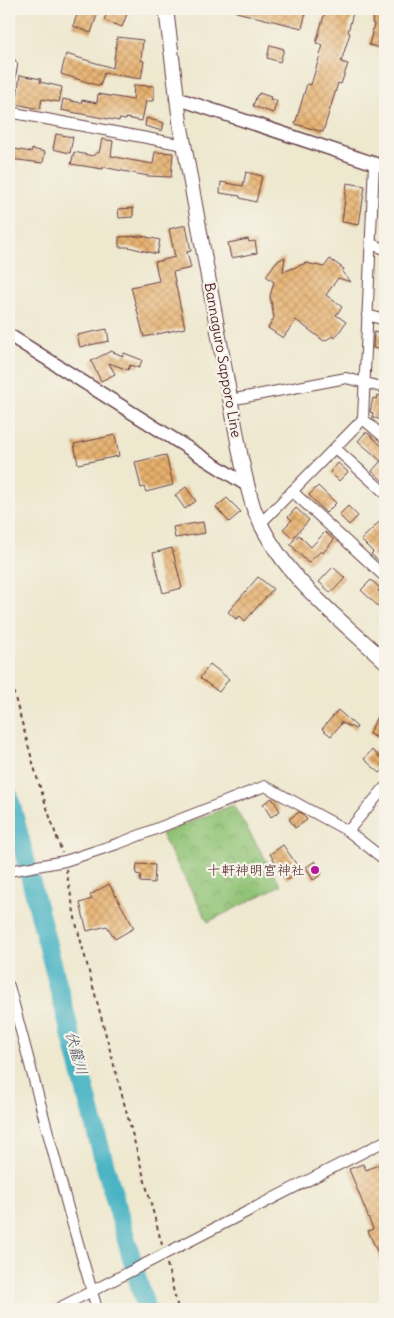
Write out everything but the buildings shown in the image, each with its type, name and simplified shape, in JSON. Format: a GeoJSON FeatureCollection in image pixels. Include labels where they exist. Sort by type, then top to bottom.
{"type":"FeatureCollection","features":[{"type":"Feature","properties":{"kind":"main road","name":"Bannaguro Sapporo Line"},"geometry":{"type":"LineString","coordinates":[[166,9],[176,98],[184,145],[240,453],[254,507],[284,563],[304,588],[385,661]]}},
{"type":"Feature","properties":{"kind":"street"},"geometry":{"type":"LineString","coordinates":[[9,83],[12,65]]}},
{"type":"Feature","properties":{"kind":"street"},"geometry":{"type":"LineString","coordinates":[[176,98],[380,165],[371,244],[363,419],[261,523]]}},
{"type":"Feature","properties":{"kind":"street"},"geometry":{"type":"LineString","coordinates":[[9,112],[184,145]]}},
{"type":"Feature","properties":{"kind":"street"},"geometry":{"type":"LineString","coordinates":[[371,244],[385,249]]}},
{"type":"Feature","properties":{"kind":"street"},"geometry":{"type":"LineString","coordinates":[[367,314],[385,320]]}},
{"type":"Feature","properties":{"kind":"street"},"geometry":{"type":"LineString","coordinates":[[9,335],[248,486]]}},
{"type":"Feature","properties":{"kind":"street"},"geometry":{"type":"LineString","coordinates":[[230,400],[346,378],[385,388]]}},
{"type":"Feature","properties":{"kind":"street"},"geometry":{"type":"LineString","coordinates":[[363,419],[385,438]]}},
{"type":"Feature","properties":{"kind":"street"},"geometry":{"type":"LineString","coordinates":[[335,448],[385,493]]}},
{"type":"Feature","properties":{"kind":"street"},"geometry":{"type":"LineString","coordinates":[[292,491],[385,577]]}},
{"type":"Feature","properties":{"kind":"street"},"geometry":{"type":"LineString","coordinates":[[9,871],[60,861],[120,844],[265,786],[348,831],[385,860]]}},
{"type":"Feature","properties":{"kind":"street"},"geometry":{"type":"LineString","coordinates":[[348,831],[385,788]]}},
{"type":"Feature","properties":{"kind":"street"},"geometry":{"type":"LineString","coordinates":[[9,986],[68,1208],[97,1289],[97,1309]]}},
{"type":"Feature","properties":{"kind":"street"},"geometry":{"type":"LineString","coordinates":[[57,1309],[385,1141]]}},
{"type":"Feature","properties":{"kind":"path"},"geometry":{"type":"LineString","coordinates":[[9,676],[60,861],[161,1257],[178,1309]]}},
{"type":"Feature","properties":{"kind":"green space"},"geometry":{"type":"Polygon","coordinates":[[[233,805],[281,885],[208,922],[161,834],[233,805]]]}},
{"type":"Feature","properties":{"kind":"waterway","name":"伏籠川"},"geometry":{"type":"LineString","coordinates":[[9,796],[100,1147],[146,1309]]}},
{"type":"Feature","properties":{"kind":"place","name":"十軒神明宮神社"},"geometry":{"type":"Point","coordinates":[315,870]}}]}
